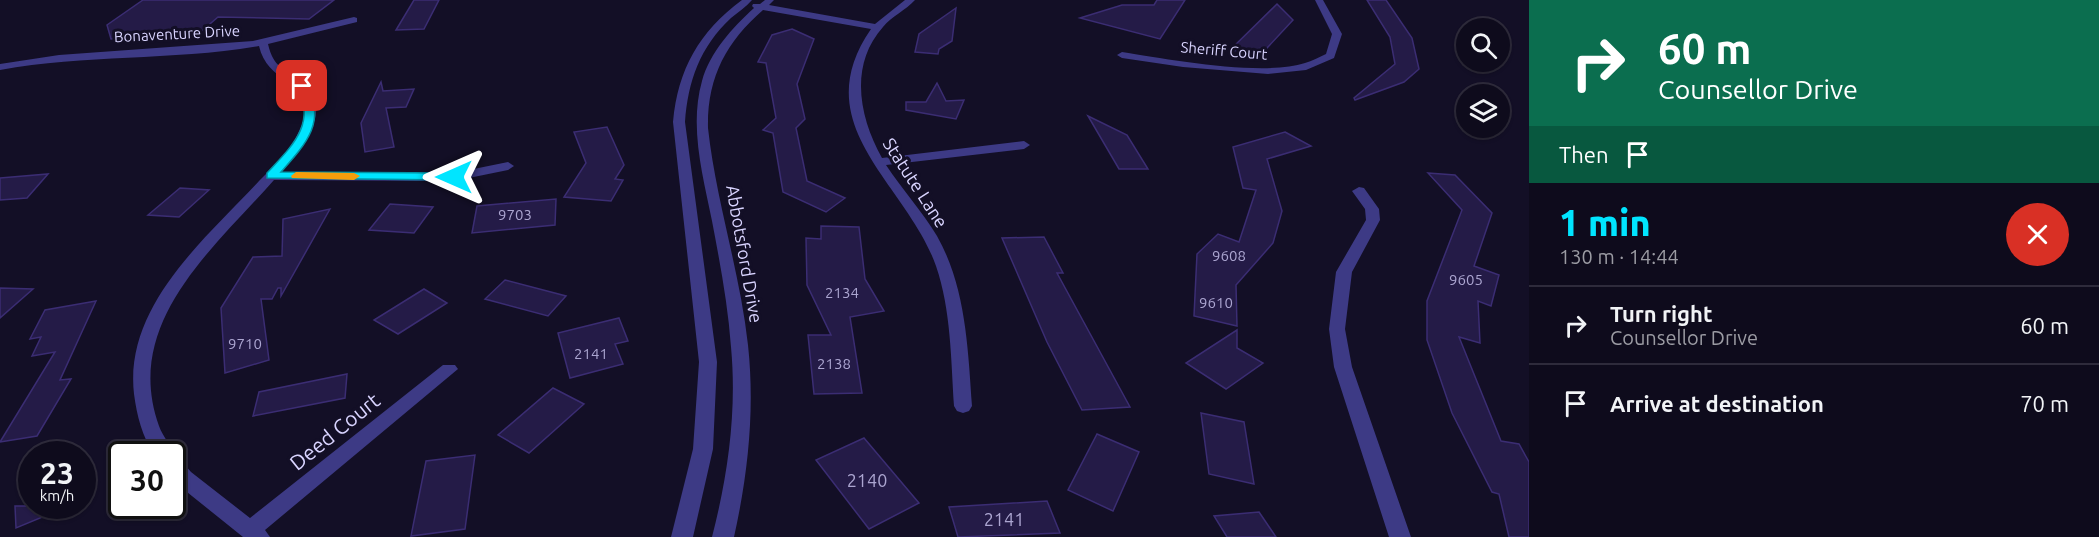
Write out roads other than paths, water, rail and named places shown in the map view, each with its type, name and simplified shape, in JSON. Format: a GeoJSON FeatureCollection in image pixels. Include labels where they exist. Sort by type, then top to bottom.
{"type":"FeatureCollection","features":[{"type":"Feature","properties":{"kind":"street","name":"Statute Lane"},"geometry":{"type":"LineString","coordinates":[[911,0],[877,27],[859,57],[854,73],[854,92],[857,115],[866,139],[878,162],[920,219],[936,249],[948,282],[958,333],[963,406]]}},
{"type":"Feature","properties":{"kind":"street","name":"Sheriff Court"},"geometry":{"type":"LineString","coordinates":[[1122,55],[1242,70],[1281,70],[1317,63],[1334,53],[1338,46],[1333,23],[1319,0]]}},
{"type":"Feature","properties":{"kind":"street"},"geometry":{"type":"LineString","coordinates":[[682,537],[703,449],[708,362],[679,122],[684,84],[698,53],[720,24],[755,3],[877,27]]}},
{"type":"Feature","properties":{"kind":"street","name":"Abbotsford Drive"},"geometry":{"type":"LineString","coordinates":[[723,537],[730,511],[739,440],[742,379],[737,322],[704,134],[704,95],[719,54],[755,3]]}},
{"type":"Feature","properties":{"kind":"street","name":"Bonaventure Drive"},"geometry":{"type":"LineString","coordinates":[[0,67],[81,55],[192,50],[263,43],[354,20]]}},
{"type":"Feature","properties":{"kind":"street"},"geometry":{"type":"LineString","coordinates":[[158,441],[148,424],[141,393],[142,363],[149,333],[162,303],[181,275],[294,150],[305,133],[311,112],[306,91],[270,64],[263,43]]}},
{"type":"Feature","properties":{"kind":"street"},"geometry":{"type":"LineString","coordinates":[[878,162],[1024,146]]}},
{"type":"Feature","properties":{"kind":"street"},"geometry":{"type":"LineString","coordinates":[[271,176],[454,177],[508,166]]}},
{"type":"Feature","properties":{"kind":"street"},"geometry":{"type":"LineString","coordinates":[[1359,191],[1372,209],[1373,220],[1344,272],[1337,329],[1343,367],[1400,537]]}},
{"type":"Feature","properties":{"kind":"street","name":"Deed Court"},"geometry":{"type":"LineString","coordinates":[[254,534],[449,369]]}},
{"type":"Feature","properties":{"kind":"street"},"geometry":{"type":"LineString","coordinates":[[186,480],[254,534]]}}]}
